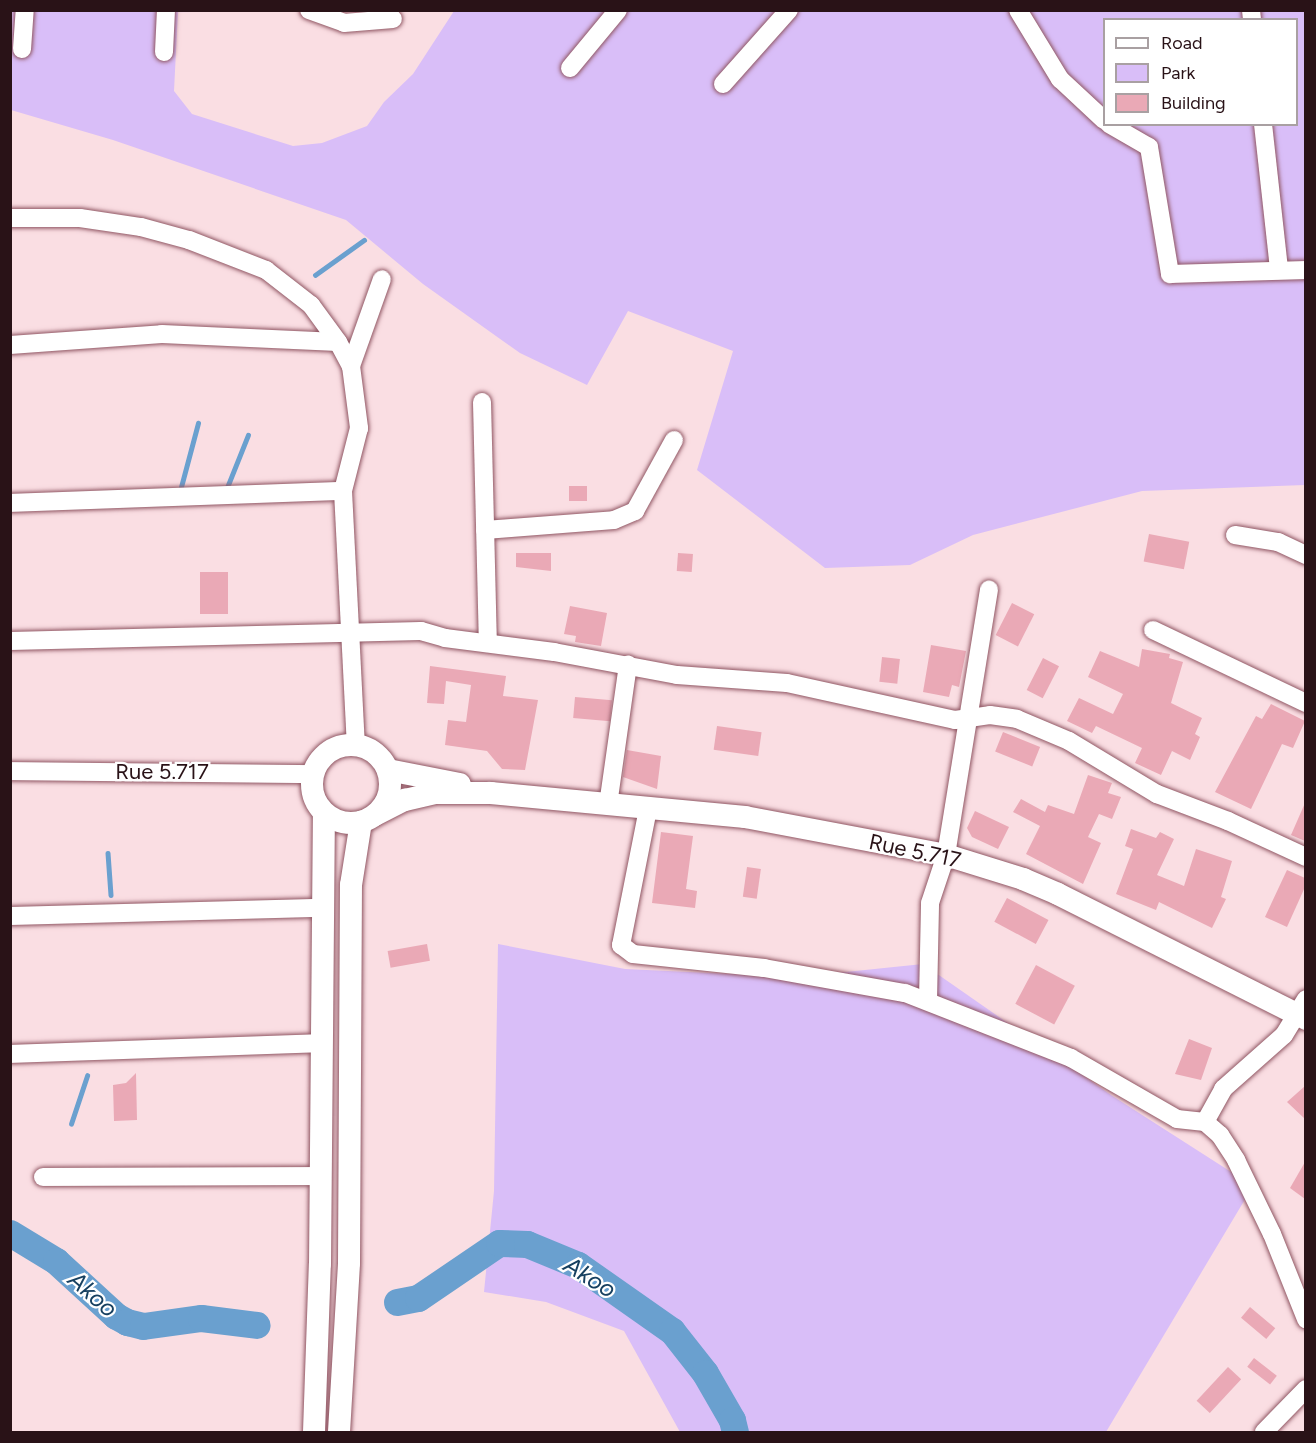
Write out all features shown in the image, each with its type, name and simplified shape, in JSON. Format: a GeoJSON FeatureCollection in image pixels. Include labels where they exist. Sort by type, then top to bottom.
{"type":"FeatureCollection","features":[{"type":"Feature","properties":{"kind":"street"},"geometry":{"type":"LineString","coordinates":[[22,49],[25,10]]}},
{"type":"Feature","properties":{"kind":"street"},"geometry":{"type":"LineString","coordinates":[[164,52],[166,10]]}},
{"type":"Feature","properties":{"kind":"street"},"geometry":{"type":"LineString","coordinates":[[309,10],[344,23],[393,19]]}},
{"type":"Feature","properties":{"kind":"street"},"geometry":{"type":"LineString","coordinates":[[570,68],[618,10]]}},
{"type":"Feature","properties":{"kind":"street"},"geometry":{"type":"LineString","coordinates":[[723,84],[789,10]]}},
{"type":"Feature","properties":{"kind":"street"},"geometry":{"type":"LineString","coordinates":[[1018,10],[1060,79],[1103,119]]}},
{"type":"Feature","properties":{"kind":"street"},"geometry":{"type":"LineString","coordinates":[[1112,126],[1149,147],[1170,274],[1305,270]]}},
{"type":"Feature","properties":{"kind":"street"},"geometry":{"type":"LineString","coordinates":[[1263,126],[1279,270]]}},
{"type":"Feature","properties":{"kind":"street"},"geometry":{"type":"LineString","coordinates":[[10,218],[80,218],[141,227],[189,240],[266,270],[311,305],[338,342],[351,366],[359,428],[343,491],[356,745]]}},
{"type":"Feature","properties":{"kind":"street"},"geometry":{"type":"LineString","coordinates":[[351,366],[382,279]]}},
{"type":"Feature","properties":{"kind":"street"},"geometry":{"type":"LineString","coordinates":[[10,345],[162,334],[338,342]]}},
{"type":"Feature","properties":{"kind":"street"},"geometry":{"type":"LineString","coordinates":[[482,402],[488,643]]}},
{"type":"Feature","properties":{"kind":"street"},"geometry":{"type":"LineString","coordinates":[[485,530],[614,520],[635,511],[674,440]]}},
{"type":"Feature","properties":{"kind":"street"},"geometry":{"type":"LineString","coordinates":[[10,503],[343,491]]}},
{"type":"Feature","properties":{"kind":"street"},"geometry":{"type":"LineString","coordinates":[[1235,536],[1278,542],[1305,555]]}},
{"type":"Feature","properties":{"kind":"street"},"geometry":{"type":"LineString","coordinates":[[928,1000],[930,903],[946,855],[966,720],[990,589]]}},
{"type":"Feature","properties":{"kind":"street"},"geometry":{"type":"LineString","coordinates":[[1153,630],[1305,703]]}},
{"type":"Feature","properties":{"kind":"street"},"geometry":{"type":"LineString","coordinates":[[10,641],[422,631],[628,664],[677,675],[788,683],[966,720],[990,715],[1017,719],[1069,741],[1157,794],[1228,821],[1305,857]]}},
{"type":"Feature","properties":{"kind":"street"},"geometry":{"type":"LineString","coordinates":[[608,805],[628,664]]}},
{"type":"Feature","properties":{"kind":"street"},"geometry":{"type":"LineString","coordinates":[[314,1432],[321,1176],[324,813],[313,795],[313,774],[317,763],[334,748],[356,745],[376,753],[388,770],[388,795],[368,818],[351,885],[349,1263],[339,1432]]}},
{"type":"Feature","properties":{"kind":"street","name":"Rue 5.717"},"geometry":{"type":"LineString","coordinates":[[388,770],[491,793]]}},
{"type":"Feature","properties":{"kind":"street","name":"Rue 5.717"},"geometry":{"type":"LineString","coordinates":[[10,771],[313,774]]}},
{"type":"Feature","properties":{"kind":"street","name":"Rue 5.717"},"geometry":{"type":"LineString","coordinates":[[368,818],[405,800],[436,793],[491,793],[745,817],[946,855],[1023,879],[1058,894],[1302,1010]]}},
{"type":"Feature","properties":{"kind":"street"},"geometry":{"type":"LineString","coordinates":[[648,808],[621,945],[633,954],[764,968],[905,993],[928,1000],[1071,1058],[1177,1119],[1205,1122],[1220,1135],[1236,1160],[1272,1234],[1305,1319]]}},
{"type":"Feature","properties":{"kind":"street"},"geometry":{"type":"LineString","coordinates":[[324,813],[348,823],[368,818]]}},
{"type":"Feature","properties":{"kind":"street"},"geometry":{"type":"LineString","coordinates":[[10,916],[323,908]]}},
{"type":"Feature","properties":{"kind":"street"},"geometry":{"type":"LineString","coordinates":[[1205,1122],[1222,1089],[1284,1035],[1302,1010]]}},
{"type":"Feature","properties":{"kind":"street"},"geometry":{"type":"LineString","coordinates":[[10,1054],[323,1043]]}},
{"type":"Feature","properties":{"kind":"street"},"geometry":{"type":"LineString","coordinates":[[43,1177],[321,1176]]}},
{"type":"Feature","properties":{"kind":"street"},"geometry":{"type":"LineString","coordinates":[[1264,1432],[1305,1389]]}},
{"type":"Feature","properties":{"kind":"green space"},"geometry":{"type":"Polygon","coordinates":[[[10,11],[178,11],[174,91],[192,114],[293,146],[322,143],[367,126],[384,102],[413,74],[454,11],[1305,11],[1305,485],[1142,491],[973,535],[910,565],[825,568],[697,470],[733,351],[628,311],[587,385],[520,353],[423,284],[346,220],[113,140],[11,110],[10,11]]]}},
{"type":"Feature","properties":{"kind":"green space"},"geometry":{"type":"Polygon","coordinates":[[[498,944],[625,969],[797,977],[923,964],[1111,1095],[1253,1186],[1106,1432],[680,1432],[624,1331],[546,1302],[484,1292],[494,1191],[498,944]]]}},
{"type":"Feature","properties":{"kind":"building"},"geometry":{"type":"Polygon","coordinates":[[[569,486],[587,486],[587,501],[569,501],[569,486]]]}},
{"type":"Feature","properties":{"kind":"building"},"geometry":{"type":"Polygon","coordinates":[[[1149,534],[1189,542],[1184,569],[1144,561],[1149,534]]]}},
{"type":"Feature","properties":{"kind":"building"},"geometry":{"type":"Polygon","coordinates":[[[516,553],[551,553],[551,571],[516,567],[516,553]]]}},
{"type":"Feature","properties":{"kind":"building"},"geometry":{"type":"Polygon","coordinates":[[[678,553],[693,554],[692,572],[677,571],[678,553]]]}},
{"type":"Feature","properties":{"kind":"building"},"geometry":{"type":"Polygon","coordinates":[[[200,572],[228,572],[228,614],[200,614],[200,572]]]}},
{"type":"Feature","properties":{"kind":"building"},"geometry":{"type":"Polygon","coordinates":[[[1012,603],[1034,614],[1018,646],[996,635],[1012,603]]]}},
{"type":"Feature","properties":{"kind":"building"},"geometry":{"type":"Polygon","coordinates":[[[570,606],[607,613],[601,646],[575,642],[576,636],[564,634],[570,606]]]}},
{"type":"Feature","properties":{"kind":"building"},"geometry":{"type":"Polygon","coordinates":[[[931,645],[966,651],[959,687],[952,685],[949,697],[923,692],[931,645]]]}},
{"type":"Feature","properties":{"kind":"building"},"geometry":{"type":"Polygon","coordinates":[[[1142,649],[1170,654],[1169,658],[1183,662],[1171,703],[1202,718],[1195,734],[1200,737],[1190,760],[1172,751],[1161,775],[1135,763],[1142,748],[1096,726],[1092,733],[1067,721],[1079,698],[1113,714],[1123,694],[1088,677],[1100,651],[1139,667],[1142,649]]]}},
{"type":"Feature","properties":{"kind":"building"},"geometry":{"type":"Polygon","coordinates":[[[882,657],[900,659],[897,684],[879,682],[882,657]]]}},
{"type":"Feature","properties":{"kind":"building"},"geometry":{"type":"Polygon","coordinates":[[[1043,658],[1059,666],[1043,698],[1027,690],[1043,658]]]}},
{"type":"Feature","properties":{"kind":"building"},"geometry":{"type":"Polygon","coordinates":[[[430,666],[506,676],[503,696],[538,700],[525,770],[502,769],[487,751],[445,745],[448,720],[466,722],[471,685],[446,681],[444,704],[427,703],[430,666]]]}},
{"type":"Feature","properties":{"kind":"building"},"geometry":{"type":"Polygon","coordinates":[[[575,697],[612,700],[610,721],[573,718],[575,697]]]}},
{"type":"Feature","properties":{"kind":"building"},"geometry":{"type":"Polygon","coordinates":[[[1271,704],[1305,721],[1293,748],[1282,744],[1251,809],[1215,792],[1256,716],[1262,719],[1271,704]]]}},
{"type":"Feature","properties":{"kind":"building"},"geometry":{"type":"Polygon","coordinates":[[[717,726],[762,732],[758,756],[714,750],[717,726]]]}},
{"type":"Feature","properties":{"kind":"building"},"geometry":{"type":"Polygon","coordinates":[[[1003,732],[1040,747],[1032,766],[995,751],[1003,732]]]}},
{"type":"Feature","properties":{"kind":"building"},"geometry":{"type":"Polygon","coordinates":[[[627,750],[661,756],[657,789],[623,777],[627,750]]]}},
{"type":"Feature","properties":{"kind":"building"},"geometry":{"type":"Polygon","coordinates":[[[1088,775],[1112,783],[1108,793],[1121,797],[1112,819],[1099,814],[1088,837],[1101,843],[1083,884],[1026,854],[1040,826],[1013,812],[1021,799],[1045,812],[1048,805],[1074,814],[1088,775]]]}},
{"type":"Feature","properties":{"kind":"building"},"geometry":{"type":"Polygon","coordinates":[[[1305,803],[1305,841],[1291,835],[1305,803]]]}},
{"type":"Feature","properties":{"kind":"building"},"geometry":{"type":"Polygon","coordinates":[[[975,811],[1009,827],[998,849],[972,837],[967,828],[975,811]]]}},
{"type":"Feature","properties":{"kind":"building"},"geometry":{"type":"Polygon","coordinates":[[[1131,829],[1156,838],[1160,832],[1174,839],[1157,875],[1184,886],[1196,849],[1232,861],[1221,897],[1226,899],[1212,928],[1159,902],[1156,910],[1116,894],[1133,849],[1125,846],[1131,829]]]}},
{"type":"Feature","properties":{"kind":"building"},"geometry":{"type":"Polygon","coordinates":[[[661,832],[693,836],[686,889],[697,891],[695,908],[652,903],[661,832]]]}},
{"type":"Feature","properties":{"kind":"building"},"geometry":{"type":"Polygon","coordinates":[[[747,867],[761,869],[757,899],[743,897],[747,867]]]}},
{"type":"Feature","properties":{"kind":"building"},"geometry":{"type":"Polygon","coordinates":[[[1287,870],[1305,878],[1305,887],[1287,927],[1265,917],[1287,870]]]}},
{"type":"Feature","properties":{"kind":"building"},"geometry":{"type":"Polygon","coordinates":[[[1007,898],[1048,920],[1036,944],[994,922],[1007,898]]]}},
{"type":"Feature","properties":{"kind":"building"},"geometry":{"type":"Polygon","coordinates":[[[427,944],[430,961],[391,968],[388,951],[427,944]]]}},
{"type":"Feature","properties":{"kind":"building"},"geometry":{"type":"Polygon","coordinates":[[[1036,965],[1075,986],[1054,1025],[1015,1004],[1036,965]]]}},
{"type":"Feature","properties":{"kind":"building"},"geometry":{"type":"Polygon","coordinates":[[[1189,1039],[1212,1048],[1201,1080],[1175,1074],[1189,1039]]]}},
{"type":"Feature","properties":{"kind":"building"},"geometry":{"type":"Polygon","coordinates":[[[136,1073],[137,1120],[114,1121],[113,1085],[126,1083],[136,1073]]]}},
{"type":"Feature","properties":{"kind":"building"},"geometry":{"type":"Polygon","coordinates":[[[1305,1086],[1305,1119],[1287,1102],[1305,1086]]]}},
{"type":"Feature","properties":{"kind":"building"},"geometry":{"type":"Polygon","coordinates":[[[1305,1162],[1305,1199],[1290,1188],[1305,1162]]]}},
{"type":"Feature","properties":{"kind":"building"},"geometry":{"type":"Polygon","coordinates":[[[1250,1307],[1275,1328],[1266,1339],[1241,1318],[1250,1307]]]}},
{"type":"Feature","properties":{"kind":"building"},"geometry":{"type":"Polygon","coordinates":[[[1254,1358],[1277,1376],[1270,1385],[1247,1367],[1254,1358]]]}},
{"type":"Feature","properties":{"kind":"building"},"geometry":{"type":"Polygon","coordinates":[[[1228,1367],[1241,1379],[1210,1413],[1197,1401],[1228,1367]]]}},
{"type":"Feature","properties":{"kind":"waterway"},"geometry":{"type":"LineString","coordinates":[[315,275],[364,240]]}},
{"type":"Feature","properties":{"kind":"waterway"},"geometry":{"type":"LineString","coordinates":[[181,487],[198,423]]}},
{"type":"Feature","properties":{"kind":"waterway"},"geometry":{"type":"LineString","coordinates":[[226,490],[248,435]]}},
{"type":"Feature","properties":{"kind":"waterway"},"geometry":{"type":"LineString","coordinates":[[108,853],[111,895]]}},
{"type":"Feature","properties":{"kind":"waterway"},"geometry":{"type":"LineString","coordinates":[[71,1124],[87,1076]]}},
{"type":"Feature","properties":{"kind":"waterway","name":"Akoo"},"geometry":{"type":"LineString","coordinates":[[10,1233],[56,1261],[116,1316],[127,1322],[143,1326],[201,1318],[257,1325]]}},
{"type":"Feature","properties":{"kind":"waterway","name":"Akoo"},"geometry":{"type":"LineString","coordinates":[[397,1302],[418,1298],[499,1243],[527,1244],[578,1265],[672,1331],[705,1373],[732,1420],[735,1432]]}}]}
